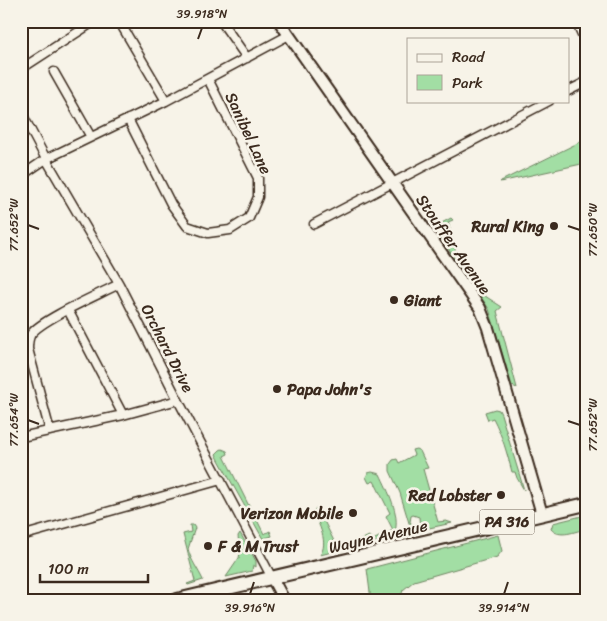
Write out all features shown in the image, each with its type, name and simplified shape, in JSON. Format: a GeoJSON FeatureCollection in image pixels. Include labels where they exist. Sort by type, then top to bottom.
{"type":"FeatureCollection","features":[{"type":"Feature","properties":{"kind":"main road","name":"Wayne Avenue"},"geometry":{"type":"LineString","coordinates":[[177,600],[586,504]]}},
{"type":"Feature","properties":{"kind":"street"},"geometry":{"type":"LineString","coordinates":[[21,69],[95,21]]}},
{"type":"Feature","properties":{"kind":"street"},"geometry":{"type":"LineString","coordinates":[[221,21],[247,58]]}},
{"type":"Feature","properties":{"kind":"street","name":"Stouffer Avenue"},"geometry":{"type":"LineString","coordinates":[[279,21],[480,308],[488,328],[542,514]]}},
{"type":"Feature","properties":{"kind":"street"},"geometry":{"type":"LineString","coordinates":[[576,21],[586,43]]}},
{"type":"Feature","properties":{"kind":"street"},"geometry":{"type":"LineString","coordinates":[[123,28],[166,101]]}},
{"type":"Feature","properties":{"kind":"street"},"geometry":{"type":"LineString","coordinates":[[21,176],[46,159],[166,101],[289,35]]}},
{"type":"Feature","properties":{"kind":"street"},"geometry":{"type":"LineString","coordinates":[[54,72],[91,137]]}},
{"type":"Feature","properties":{"kind":"street","name":"Sanibel Lane"},"geometry":{"type":"LineString","coordinates":[[128,119],[171,204],[187,226],[208,233],[230,230],[249,218],[258,197],[258,178],[208,79]]}},
{"type":"Feature","properties":{"kind":"street"},"geometry":{"type":"LineString","coordinates":[[570,90],[586,82]]}},
{"type":"Feature","properties":{"kind":"street"},"geometry":{"type":"LineString","coordinates":[[314,224],[547,102]]}},
{"type":"Feature","properties":{"kind":"street","name":"Orchard Drive"},"geometry":{"type":"LineString","coordinates":[[21,112],[46,159],[119,284],[284,600]]}},
{"type":"Feature","properties":{"kind":"street"},"geometry":{"type":"LineString","coordinates":[[50,431],[28,349],[30,335],[37,328],[68,310],[119,284]]}},
{"type":"Feature","properties":{"kind":"street"},"geometry":{"type":"LineString","coordinates":[[68,310],[124,415]]}},
{"type":"Feature","properties":{"kind":"street"},"geometry":{"type":"LineString","coordinates":[[21,437],[124,415],[178,400]]}},
{"type":"Feature","properties":{"kind":"street"},"geometry":{"type":"LineString","coordinates":[[21,536],[222,480]]}},
{"type":"Feature","properties":{"kind":"green space"},"geometry":{"type":"Polygon","coordinates":[[[586,139],[586,163],[500,182],[501,181],[586,139]]]}},
{"type":"Feature","properties":{"kind":"green space"},"geometry":{"type":"Polygon","coordinates":[[[451,218],[453,220],[448,222],[457,255],[459,255],[482,294],[502,307],[497,311],[517,388],[512,386],[489,309],[436,231],[436,226],[451,218]]]}},
{"type":"Feature","properties":{"kind":"green space"},"geometry":{"type":"Polygon","coordinates":[[[495,409],[499,410],[501,414],[524,490],[515,472],[512,472],[502,438],[493,418],[488,420],[485,412],[495,409]]]}},
{"type":"Feature","properties":{"kind":"green space"},"geometry":{"type":"Polygon","coordinates":[[[222,449],[227,451],[228,454],[224,456],[253,514],[258,512],[255,516],[264,534],[270,531],[272,536],[263,539],[216,454],[222,449]]]}},
{"type":"Feature","properties":{"kind":"green space"},"geometry":{"type":"Polygon","coordinates":[[[412,450],[420,451],[428,468],[423,469],[438,522],[446,521],[452,523],[420,530],[419,517],[413,515],[410,522],[414,526],[413,529],[409,523],[400,493],[390,471],[390,464],[393,460],[397,459],[399,463],[414,455],[412,450]]]}},
{"type":"Feature","properties":{"kind":"green space"},"geometry":{"type":"Polygon","coordinates":[[[368,473],[380,474],[390,495],[395,510],[395,532],[386,539],[320,555],[324,545],[320,528],[313,512],[317,507],[335,543],[339,542],[346,547],[369,536],[373,540],[393,530],[386,516],[390,513],[374,481],[369,483],[366,477],[368,473]]]}},
{"type":"Feature","properties":{"kind":"green space"},"geometry":{"type":"Polygon","coordinates":[[[586,515],[586,529],[559,534],[551,529],[553,523],[586,515]]]}},
{"type":"Feature","properties":{"kind":"green space"},"geometry":{"type":"Polygon","coordinates":[[[190,525],[193,525],[195,528],[188,549],[203,580],[188,585],[195,581],[183,534],[191,532],[190,525]]]}},
{"type":"Feature","properties":{"kind":"green space"},"geometry":{"type":"Polygon","coordinates":[[[240,533],[256,561],[256,567],[253,565],[252,571],[226,577],[239,558],[238,536],[240,533]]]}},
{"type":"Feature","properties":{"kind":"green space"},"geometry":{"type":"Polygon","coordinates":[[[498,535],[502,551],[497,557],[414,581],[403,590],[400,600],[371,600],[367,569],[498,535]]]}},
{"type":"Feature","properties":{"kind":"place","name":"Rural King"},"geometry":{"type":"Point","coordinates":[554,226]}},
{"type":"Feature","properties":{"kind":"place","name":"Giant"},"geometry":{"type":"Point","coordinates":[394,300]}},
{"type":"Feature","properties":{"kind":"place","name":"Papa John's"},"geometry":{"type":"Point","coordinates":[277,389]}},
{"type":"Feature","properties":{"kind":"place","name":"Red Lobster"},"geometry":{"type":"Point","coordinates":[501,495]}},
{"type":"Feature","properties":{"kind":"place","name":"Verizon Mobile"},"geometry":{"type":"Point","coordinates":[353,513]}},
{"type":"Feature","properties":{"kind":"place","name":"F & M Trust"},"geometry":{"type":"Point","coordinates":[208,546]}}]}
